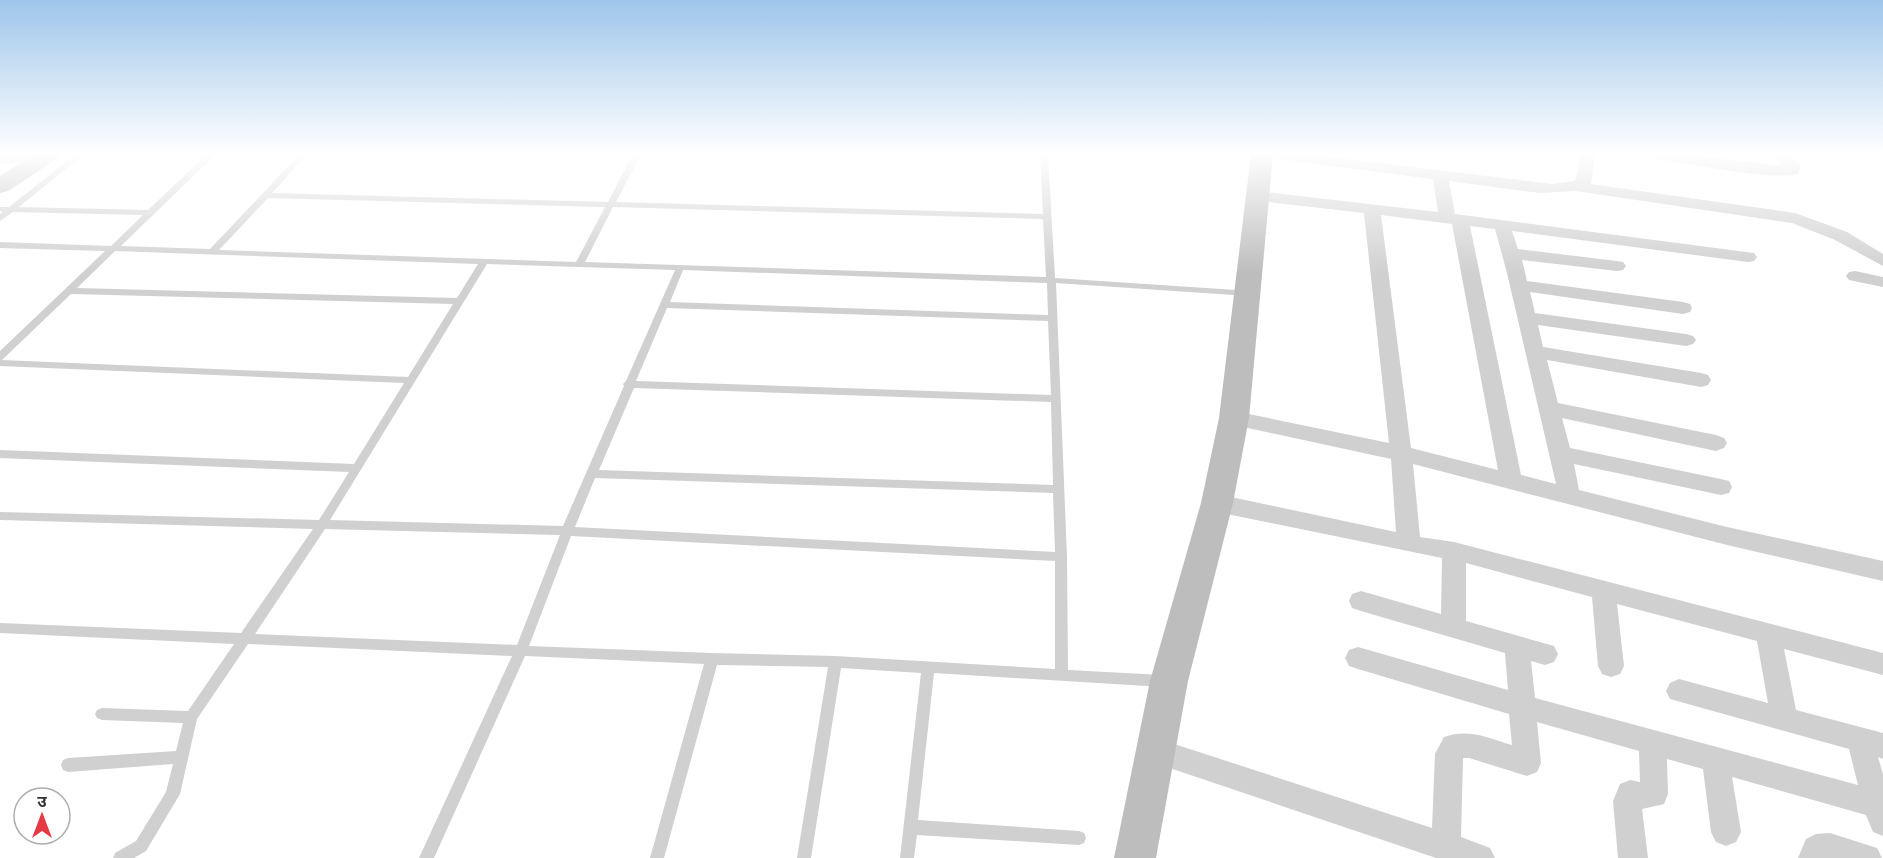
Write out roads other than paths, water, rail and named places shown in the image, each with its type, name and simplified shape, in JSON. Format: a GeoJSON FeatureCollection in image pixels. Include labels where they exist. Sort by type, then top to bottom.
{"type":"FeatureCollection","features":[{"type":"Feature","properties":{"kind":"street"},"geometry":{"type":"LineString","coordinates":[[1446,194],[1454,219],[1511,481]]}},
{"type":"Feature","properties":{"kind":"street"},"geometry":{"type":"LineString","coordinates":[[1632,194],[1796,218],[1841,236],[1883,261]]}},
{"type":"Feature","properties":{"kind":"street"},"geometry":{"type":"LineString","coordinates":[[1135,858],[1169,681],[1217,503],[1234,418],[1258,196],[1749,257]]}},
{"type":"Feature","properties":{"kind":"street"},"geometry":{"type":"LineString","coordinates":[[1372,210],[1401,453],[1409,544]]}},
{"type":"Feature","properties":{"kind":"street"},"geometry":{"type":"LineString","coordinates":[[1502,225],[1513,254],[1535,352],[1562,454],[1569,496]]}},
{"type":"Feature","properties":{"kind":"street"},"geometry":{"type":"LineString","coordinates":[[1513,254],[1617,267]]}},
{"type":"Feature","properties":{"kind":"street"},"geometry":{"type":"LineString","coordinates":[[1855,276],[1883,282]]}},
{"type":"Feature","properties":{"kind":"street"},"geometry":{"type":"LineString","coordinates":[[1520,285],[1683,308]]}},
{"type":"Feature","properties":{"kind":"street"},"geometry":{"type":"LineString","coordinates":[[1528,318],[1686,340]]}},
{"type":"Feature","properties":{"kind":"street"},"geometry":{"type":"LineString","coordinates":[[1535,352],[1701,380]]}},
{"type":"Feature","properties":{"kind":"street"},"geometry":{"type":"LineString","coordinates":[[1550,408],[1716,443]]}},
{"type":"Feature","properties":{"kind":"street"},"geometry":{"type":"LineString","coordinates":[[1234,418],[1401,453],[1726,536],[1883,571]]}},
{"type":"Feature","properties":{"kind":"street"},"geometry":{"type":"LineString","coordinates":[[1562,454],[1721,487]]}},
{"type":"Feature","properties":{"kind":"street"},"geometry":{"type":"LineString","coordinates":[[1217,503],[1409,544],[1454,551],[1883,664]]}},
{"type":"Feature","properties":{"kind":"street"},"geometry":{"type":"LineString","coordinates":[[1453,627],[1454,551]]}},
{"type":"Feature","properties":{"kind":"street"},"geometry":{"type":"LineString","coordinates":[[1603,590],[1611,666]]}},
{"type":"Feature","properties":{"kind":"street"},"geometry":{"type":"LineString","coordinates":[[1361,601],[1545,654]]}},
{"type":"Feature","properties":{"kind":"street"},"geometry":{"type":"LineString","coordinates":[[1768,633],[1785,720]]}},
{"type":"Feature","properties":{"kind":"street"},"geometry":{"type":"LineString","coordinates":[[1446,847],[1449,754],[1454,746],[1469,744],[1527,763],[1518,646]]}},
{"type":"Feature","properties":{"kind":"street"},"geometry":{"type":"LineString","coordinates":[[1358,658],[1715,759],[1880,813],[1871,743],[1679,691]]}},
{"type":"Feature","properties":{"kind":"street"},"geometry":{"type":"LineString","coordinates":[[1633,858],[1627,801],[1629,794],[1647,796],[1654,794],[1653,742]]}},
{"type":"Feature","properties":{"kind":"street"},"geometry":{"type":"LineString","coordinates":[[1156,751],[1480,858]]}},
{"type":"Feature","properties":{"kind":"street"},"geometry":{"type":"LineString","coordinates":[[1715,759],[1726,832]]}},
{"type":"Feature","properties":{"kind":"street"},"geometry":{"type":"LineString","coordinates":[[1813,858],[1816,849],[1830,848],[1867,858]]}},
{"type":"Feature","properties":{"kind":"lane"},"geometry":{"type":"LineString","coordinates":[[0,218],[30,194]]}},
{"type":"Feature","properties":{"kind":"lane"},"geometry":{"type":"LineString","coordinates":[[0,357],[170,194]]}},
{"type":"Feature","properties":{"kind":"lane"},"geometry":{"type":"LineString","coordinates":[[579,264],[615,194]]}},
{"type":"Feature","properties":{"kind":"lane"},"geometry":{"type":"LineString","coordinates":[[1047,194],[1052,280],[1054,399],[1061,556],[1062,674]]}},
{"type":"Feature","properties":{"kind":"lane"},"geometry":{"type":"LineString","coordinates":[[212,252],[266,195],[1048,217]]}},
{"type":"Feature","properties":{"kind":"lane"},"geometry":{"type":"LineString","coordinates":[[0,209],[150,213]]}},
{"type":"Feature","properties":{"kind":"lane"},"geometry":{"type":"LineString","coordinates":[[0,245],[1052,280],[1248,293]]}},
{"type":"Feature","properties":{"kind":"lane"},"geometry":{"type":"LineString","coordinates":[[120,858],[141,846],[173,794],[191,717],[358,468],[486,260]]}},
{"type":"Feature","properties":{"kind":"lane"},"geometry":{"type":"LineString","coordinates":[[426,858],[521,650],[628,384],[680,268]]}},
{"type":"Feature","properties":{"kind":"lane"},"geometry":{"type":"LineString","coordinates":[[68,291],[460,301]]}},
{"type":"Feature","properties":{"kind":"lane"},"geometry":{"type":"LineString","coordinates":[[665,305],[1053,318]]}},
{"type":"Feature","properties":{"kind":"lane"},"geometry":{"type":"LineString","coordinates":[[0,363],[411,380]]}},
{"type":"Feature","properties":{"kind":"lane"},"geometry":{"type":"LineString","coordinates":[[628,384],[1054,399]]}},
{"type":"Feature","properties":{"kind":"lane"},"geometry":{"type":"LineString","coordinates":[[0,454],[358,468]]}},
{"type":"Feature","properties":{"kind":"lane"},"geometry":{"type":"LineString","coordinates":[[592,474],[1057,489]]}},
{"type":"Feature","properties":{"kind":"lane"},"geometry":{"type":"LineString","coordinates":[[0,516],[567,531],[1061,556]]}},
{"type":"Feature","properties":{"kind":"lane"},"geometry":{"type":"LineString","coordinates":[[0,628],[712,659],[836,662],[1169,681]]}},
{"type":"Feature","properties":{"kind":"lane"},"geometry":{"type":"LineString","coordinates":[[657,858],[712,659]]}},
{"type":"Feature","properties":{"kind":"lane"},"geometry":{"type":"LineString","coordinates":[[804,858],[836,662]]}},
{"type":"Feature","properties":{"kind":"lane"},"geometry":{"type":"LineString","coordinates":[[907,858],[927,667]]}},
{"type":"Feature","properties":{"kind":"lane"},"geometry":{"type":"LineString","coordinates":[[102,714],[191,717]]}},
{"type":"Feature","properties":{"kind":"lane"},"geometry":{"type":"LineString","coordinates":[[68,765],[181,757]]}},
{"type":"Feature","properties":{"kind":"lane"},"geometry":{"type":"LineString","coordinates":[[910,827],[1079,838]]}}]}
